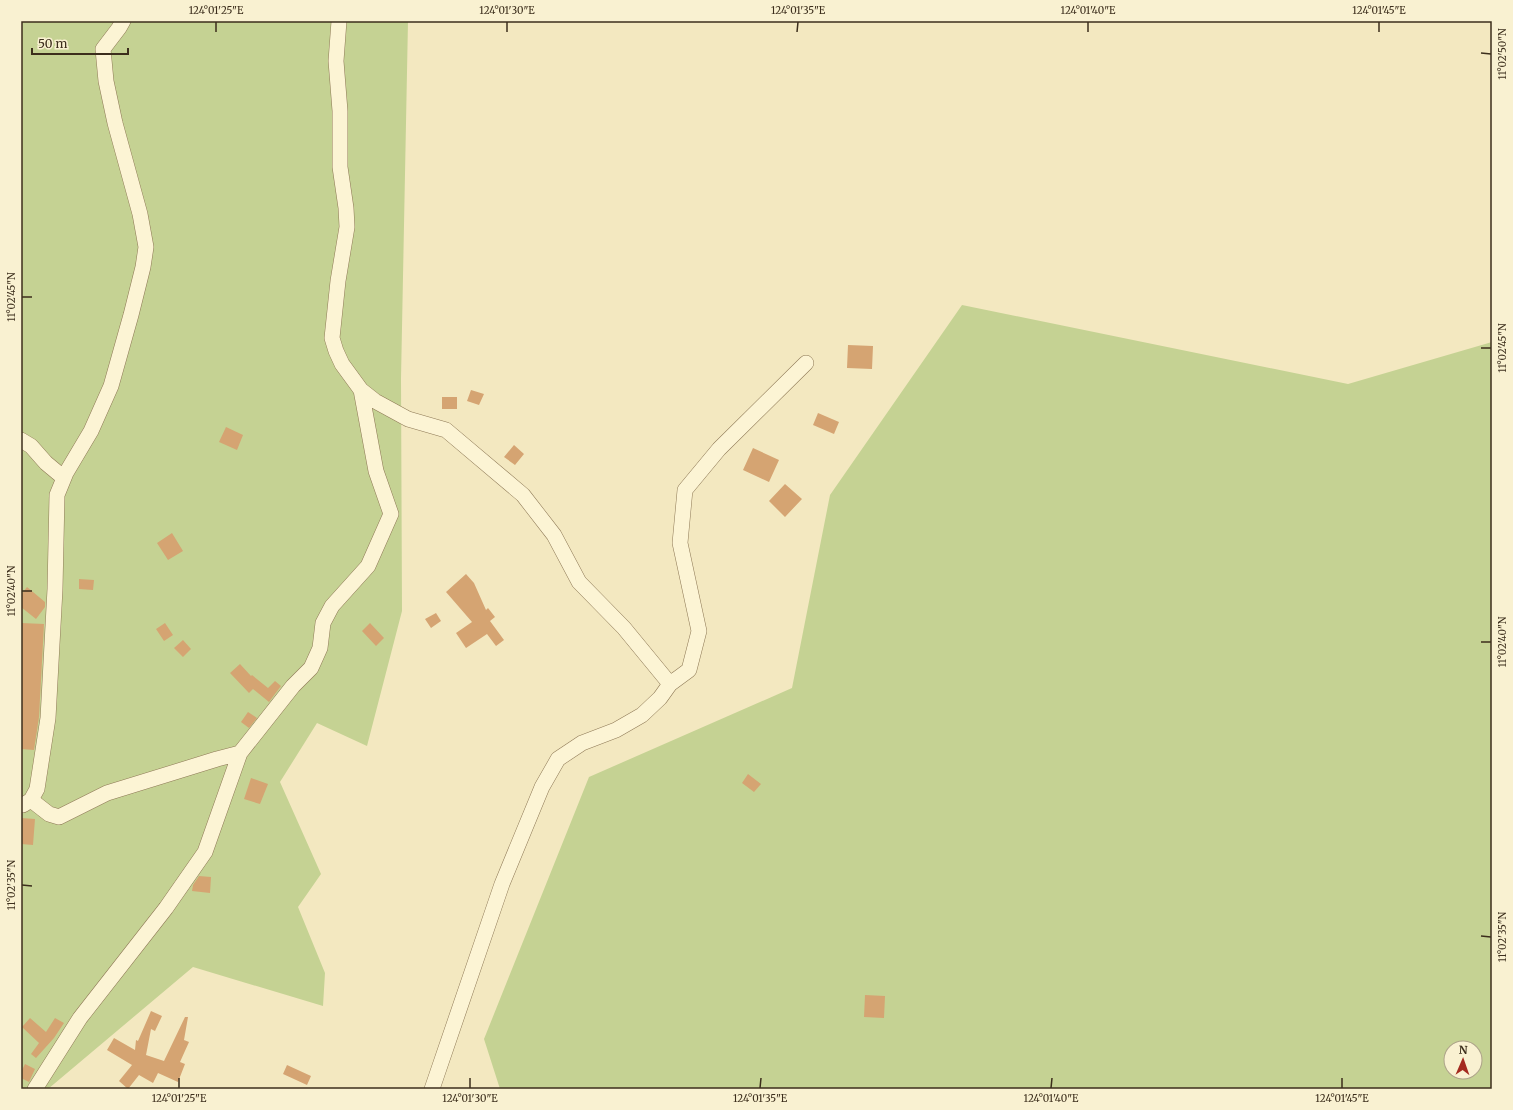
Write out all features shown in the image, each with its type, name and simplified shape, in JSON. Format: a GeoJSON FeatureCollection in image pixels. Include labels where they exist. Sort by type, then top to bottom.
{"type":"FeatureCollection","features":[{"type":"Feature","properties":{"kind":"street"},"geometry":{"type":"LineString","coordinates":[[123,21],[103,49],[105,75],[115,123],[140,214],[146,247],[143,267],[133,308],[111,386],[92,431],[64,478],[57,495],[55,589],[48,718],[37,789],[26,803],[59,817],[107,793],[240,753]]}},
{"type":"Feature","properties":{"kind":"street"},"geometry":{"type":"LineString","coordinates":[[339,21],[336,61],[340,118],[340,167],[346,208],[347,227],[338,281],[332,338],[342,364],[361,390],[408,419],[446,430],[523,495],[554,535],[579,582],[624,628],[670,684]]}},
{"type":"Feature","properties":{"kind":"street"},"geometry":{"type":"LineString","coordinates":[[432,1089],[502,884],[542,786],[558,759],[582,743],[616,730],[642,715],[660,698],[670,684],[689,670],[698,631],[680,543],[686,490],[719,449],[806,363]]}},
{"type":"Feature","properties":{"kind":"street"},"geometry":{"type":"LineString","coordinates":[[35,1089],[80,1018],[166,908],[205,852],[240,753],[293,686],[311,668],[320,648],[323,623],[332,606],[368,566],[391,514],[376,471],[361,390]]}},
{"type":"Feature","properties":{"kind":"street"},"geometry":{"type":"LineString","coordinates":[[21,440],[31,446],[46,463],[64,478]]}},
{"type":"Feature","properties":{"kind":"green space"},"geometry":{"type":"Polygon","coordinates":[[[21,21],[408,21],[401,379],[402,611],[367,746],[317,723],[280,782],[321,874],[298,907],[325,973],[323,1006],[193,967],[48,1089],[21,1089],[21,21]]]}},
{"type":"Feature","properties":{"kind":"green space"},"geometry":{"type":"Polygon","coordinates":[[[962,305],[1348,384],[1492,342],[1492,1089],[500,1089],[484,1039],[589,777],[792,688],[830,495],[962,305]]]}},
{"type":"Feature","properties":{"kind":"building"},"geometry":{"type":"Polygon","coordinates":[[[848,345],[873,346],[872,369],[847,368],[848,345]]]}},
{"type":"Feature","properties":{"kind":"building"},"geometry":{"type":"Polygon","coordinates":[[[471,390],[484,394],[479,405],[467,401],[471,390]]]}},
{"type":"Feature","properties":{"kind":"building"},"geometry":{"type":"Polygon","coordinates":[[[442,397],[457,397],[457,409],[442,409],[442,397]]]}},
{"type":"Feature","properties":{"kind":"building"},"geometry":{"type":"Polygon","coordinates":[[[818,413],[839,422],[834,434],[813,425],[818,413]]]}},
{"type":"Feature","properties":{"kind":"building"},"geometry":{"type":"Polygon","coordinates":[[[226,427],[243,435],[237,450],[219,442],[226,427]]]}},
{"type":"Feature","properties":{"kind":"building"},"geometry":{"type":"Polygon","coordinates":[[[514,445],[524,454],[515,465],[504,457],[514,445]]]}},
{"type":"Feature","properties":{"kind":"building"},"geometry":{"type":"Polygon","coordinates":[[[753,448],[779,460],[769,482],[743,470],[753,448]]]}},
{"type":"Feature","properties":{"kind":"building"},"geometry":{"type":"Polygon","coordinates":[[[785,484],[802,499],[785,517],[769,501],[785,484]]]}},
{"type":"Feature","properties":{"kind":"building"},"geometry":{"type":"Polygon","coordinates":[[[172,533],[183,551],[168,560],[157,543],[172,533]]]}},
{"type":"Feature","properties":{"kind":"building"},"geometry":{"type":"Polygon","coordinates":[[[466,574],[474,583],[486,610],[488,608],[495,617],[490,621],[504,640],[496,646],[487,634],[466,648],[456,633],[472,622],[446,592],[466,574]]]}},
{"type":"Feature","properties":{"kind":"building"},"geometry":{"type":"Polygon","coordinates":[[[79,579],[94,580],[93,590],[79,589],[79,579]]]}},
{"type":"Feature","properties":{"kind":"building"},"geometry":{"type":"Polygon","coordinates":[[[27,587],[45,602],[45,607],[36,619],[21,607],[21,595],[27,587]]]}},
{"type":"Feature","properties":{"kind":"building"},"geometry":{"type":"Polygon","coordinates":[[[436,613],[441,621],[431,628],[425,619],[436,613]]]}},
{"type":"Feature","properties":{"kind":"building"},"geometry":{"type":"Polygon","coordinates":[[[21,623],[44,624],[39,717],[34,750],[21,749],[21,623]]]}},
{"type":"Feature","properties":{"kind":"building"},"geometry":{"type":"Polygon","coordinates":[[[165,623],[173,635],[164,641],[156,629],[165,623]]]}},
{"type":"Feature","properties":{"kind":"building"},"geometry":{"type":"Polygon","coordinates":[[[370,623],[384,638],[376,646],[362,631],[370,623]]]}},
{"type":"Feature","properties":{"kind":"building"},"geometry":{"type":"Polygon","coordinates":[[[183,640],[191,649],[183,657],[174,648],[183,640]]]}},
{"type":"Feature","properties":{"kind":"building"},"geometry":{"type":"Polygon","coordinates":[[[240,664],[251,676],[252,675],[268,688],[275,681],[281,686],[269,702],[253,689],[249,693],[230,673],[240,664]]]}},
{"type":"Feature","properties":{"kind":"building"},"geometry":{"type":"Polygon","coordinates":[[[248,712],[257,718],[249,728],[241,722],[248,712]]]}},
{"type":"Feature","properties":{"kind":"building"},"geometry":{"type":"Polygon","coordinates":[[[748,774],[761,784],[754,792],[742,783],[748,774]]]}},
{"type":"Feature","properties":{"kind":"building"},"geometry":{"type":"Polygon","coordinates":[[[251,778],[268,784],[260,804],[244,799],[251,778]]]}},
{"type":"Feature","properties":{"kind":"building"},"geometry":{"type":"Polygon","coordinates":[[[21,818],[35,819],[33,845],[21,844],[21,818]]]}},
{"type":"Feature","properties":{"kind":"building"},"geometry":{"type":"Polygon","coordinates":[[[199,876],[211,877],[210,893],[192,891],[193,885],[199,876]]]}},
{"type":"Feature","properties":{"kind":"building"},"geometry":{"type":"Polygon","coordinates":[[[865,995],[885,996],[884,1018],[864,1017],[865,995]]]}},
{"type":"Feature","properties":{"kind":"building"},"geometry":{"type":"Polygon","coordinates":[[[151,1011],[162,1016],[155,1031],[151,1029],[146,1055],[164,1061],[185,1017],[188,1017],[184,1040],[189,1042],[180,1062],[185,1064],[178,1082],[158,1073],[153,1083],[139,1075],[128,1089],[119,1081],[132,1065],[107,1050],[114,1038],[135,1050],[136,1040],[138,1041],[151,1011]]]}},
{"type":"Feature","properties":{"kind":"building"},"geometry":{"type":"Polygon","coordinates":[[[30,1018],[46,1032],[55,1018],[64,1023],[54,1038],[36,1058],[31,1054],[39,1043],[22,1027],[30,1018]]]}},
{"type":"Feature","properties":{"kind":"building"},"geometry":{"type":"Polygon","coordinates":[[[25,1064],[35,1069],[29,1082],[21,1078],[21,1072],[25,1064]]]}},
{"type":"Feature","properties":{"kind":"building"},"geometry":{"type":"Polygon","coordinates":[[[287,1065],[311,1076],[307,1085],[283,1074],[287,1065]]]}}]}
